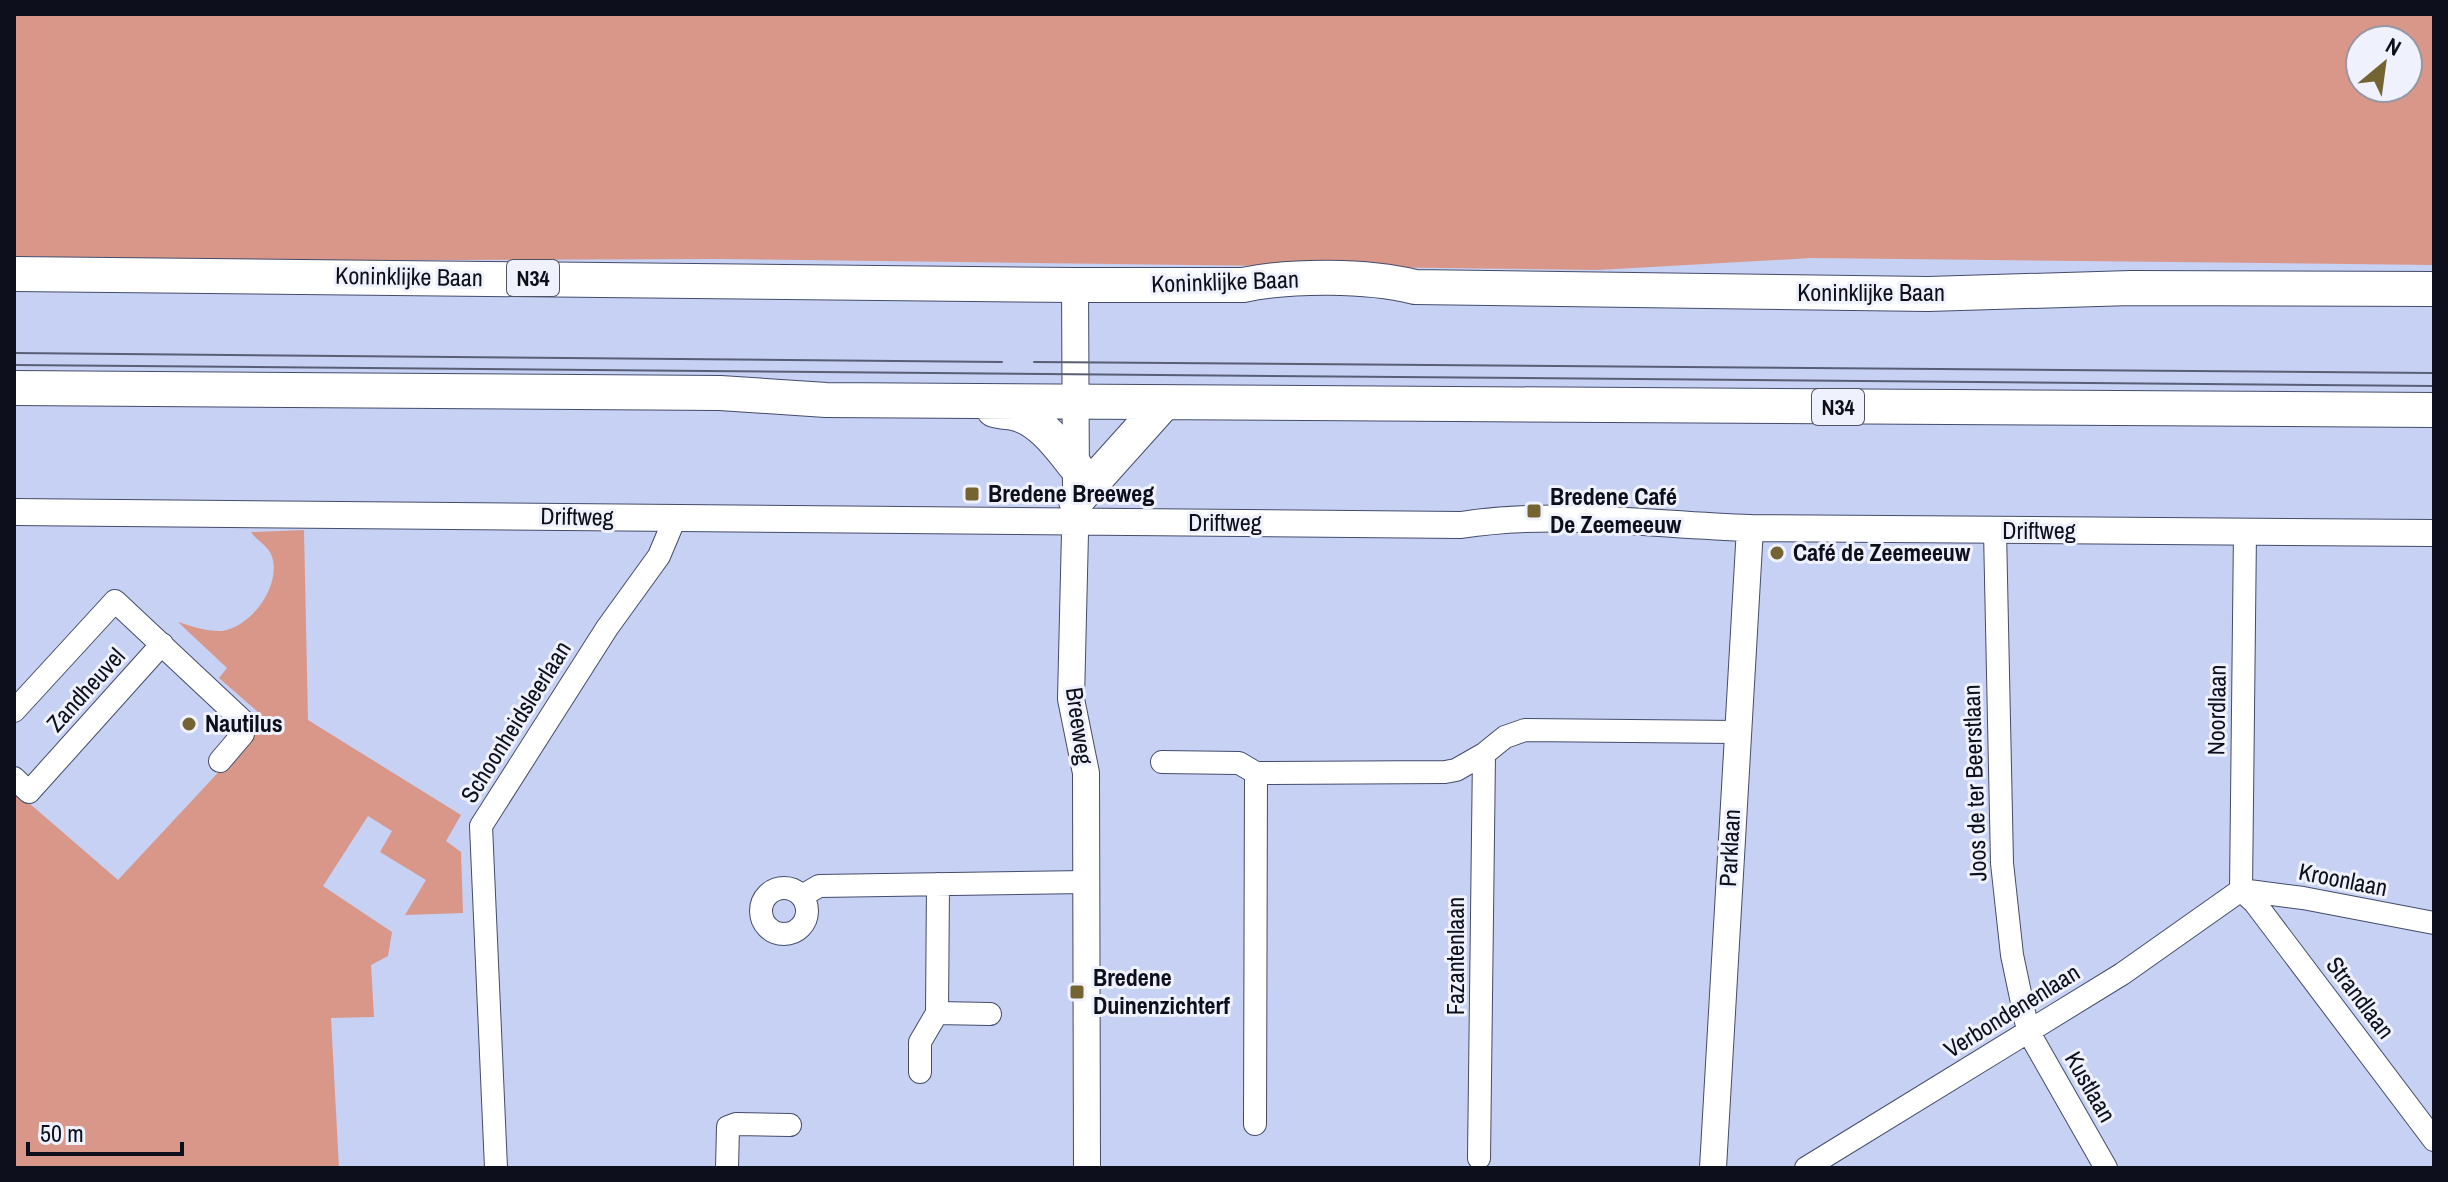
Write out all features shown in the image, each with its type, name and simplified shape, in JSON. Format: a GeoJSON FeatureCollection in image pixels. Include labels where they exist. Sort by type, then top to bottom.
{"type":"FeatureCollection","features":[{"type":"Feature","properties":{"kind":"main road","name":"Koninklijke Baan"},"geometry":{"type":"LineString","coordinates":[[14,274],[1075,285],[1243,285],[1267,280],[1388,280],[1415,287],[1928,294],[2144,288],[2434,289]]}},
{"type":"Feature","properties":{"kind":"main road","name":"N34"},"geometry":{"type":"LineString","coordinates":[[14,388],[695,393],[1164,403],[2434,410]]}},
{"type":"Feature","properties":{"kind":"main road"},"geometry":{"type":"LineString","coordinates":[[978,401],[1032,422],[1076,467]]}},
{"type":"Feature","properties":{"kind":"main road"},"geometry":{"type":"LineString","coordinates":[[1075,511],[1164,403]]}},
{"type":"Feature","properties":{"kind":"street","name":"Breeweg"},"geometry":{"type":"LineString","coordinates":[[1075,285],[1076,467],[1071,699],[1086,773],[1087,1168]]}},
{"type":"Feature","properties":{"kind":"street","name":"Driftweg"},"geometry":{"type":"LineString","coordinates":[[14,512],[675,518],[1075,511],[1461,525],[1535,519],[1638,520],[1663,526],[1750,528],[2434,533]]}},
{"type":"Feature","properties":{"kind":"street","name":"Schoonheidsleerlaan"},"geometry":{"type":"LineString","coordinates":[[496,1168],[481,826],[592,652],[659,556],[675,518]]}},
{"type":"Feature","properties":{"kind":"street","name":"Parklaan"},"geometry":{"type":"LineString","coordinates":[[1713,1168],[1750,528]]}},
{"type":"Feature","properties":{"kind":"street","name":"Joos de ter Beerstlaan"},"geometry":{"type":"LineString","coordinates":[[1995,531],[2002,863],[2012,955],[2028,1031]]}},
{"type":"Feature","properties":{"kind":"street","name":"Noordlaan"},"geometry":{"type":"LineString","coordinates":[[2241,890],[2245,531]]}},
{"type":"Feature","properties":{"kind":"street","name":"Zandheuvel"},"geometry":{"type":"LineString","coordinates":[[14,711],[115,601],[244,722],[243,734],[220,761]]}},
{"type":"Feature","properties":{"kind":"street","name":"Zandheuvel"},"geometry":{"type":"LineString","coordinates":[[14,778],[29,792],[162,644]]}},
{"type":"Feature","properties":{"kind":"street"},"geometry":{"type":"LineString","coordinates":[[1162,762],[1239,763],[1256,773],[1445,772],[1456,770],[1505,737],[1525,730],[1737,732]]}},
{"type":"Feature","properties":{"kind":"street","name":"Fazantenlaan"},"geometry":{"type":"LineString","coordinates":[[1479,1158],[1484,754]]}},
{"type":"Feature","properties":{"kind":"street"},"geometry":{"type":"LineString","coordinates":[[1255,1124],[1256,773]]}},
{"type":"Feature","properties":{"kind":"street"},"geometry":{"type":"LineString","coordinates":[[802,896],[819,886],[1086,882]]}},
{"type":"Feature","properties":{"kind":"street"},"geometry":{"type":"LineString","coordinates":[[920,1072],[920,1042],[937,1013],[938,884]]}},
{"type":"Feature","properties":{"kind":"street","name":"Verbondenenlaan"},"geometry":{"type":"LineString","coordinates":[[1806,1168],[2122,974],[2241,890]]}},
{"type":"Feature","properties":{"kind":"street","name":"Kroonlaan"},"geometry":{"type":"LineString","coordinates":[[2241,890],[2434,923]]}},
{"type":"Feature","properties":{"kind":"street","name":"Strandlaan"},"geometry":{"type":"LineString","coordinates":[[2241,890],[2255,903],[2434,1140]]}},
{"type":"Feature","properties":{"kind":"street"},"geometry":{"type":"LineString","coordinates":[[937,1013],[990,1014]]}},
{"type":"Feature","properties":{"kind":"street","name":"Kustlaan"},"geometry":{"type":"LineString","coordinates":[[2028,1031],[2106,1168]]}},
{"type":"Feature","properties":{"kind":"street"},"geometry":{"type":"LineString","coordinates":[[727,1168],[728,1127],[736,1124],[790,1125]]}},
{"type":"Feature","properties":{"kind":"shaded area"},"geometry":{"type":"Polygon","coordinates":[[[14,14],[2434,14],[2434,265],[1812,258],[1598,270],[718,259],[228,261],[14,256],[14,14]]]}},
{"type":"Feature","properties":{"kind":"shaded area"},"geometry":{"type":"Polygon","coordinates":[[[304,530],[308,720],[461,815],[446,841],[461,852],[463,913],[405,915],[426,880],[380,852],[392,831],[368,816],[323,886],[392,932],[388,956],[371,965],[374,1017],[331,1018],[339,1168],[14,1168],[14,790],[118,880],[254,734],[264,729],[257,711],[219,678],[227,668],[178,622],[222,631],[243,622],[261,604],[274,571],[269,551],[251,532],[304,530]]]}},
{"type":"Feature","properties":{"kind":"tram line"},"geometry":{"type":"LineString","coordinates":[[14,353],[1002,362]]}},
{"type":"Feature","properties":{"kind":"tram line"},"geometry":{"type":"LineString","coordinates":[[1034,362],[2434,373]]}},
{"type":"Feature","properties":{"kind":"tram line"},"geometry":{"type":"LineString","coordinates":[[14,365],[2434,386]]}},
{"type":"Feature","properties":{"kind":"place","name":"Bredene Breeweg"},"geometry":{"type":"Point","coordinates":[972,494]}},
{"type":"Feature","properties":{"kind":"place","name":"Bredene Café De Zeemeeuw"},"geometry":{"type":"Point","coordinates":[1534,511]}},
{"type":"Feature","properties":{"kind":"place","name":"Café de Zeemeeuw"},"geometry":{"type":"Point","coordinates":[1777,553]}},
{"type":"Feature","properties":{"kind":"place","name":"Nautilus"},"geometry":{"type":"Point","coordinates":[189,724]}},
{"type":"Feature","properties":{"kind":"place","name":"Bredene Duinenzichterf"},"geometry":{"type":"Point","coordinates":[1077,992]}}]}
